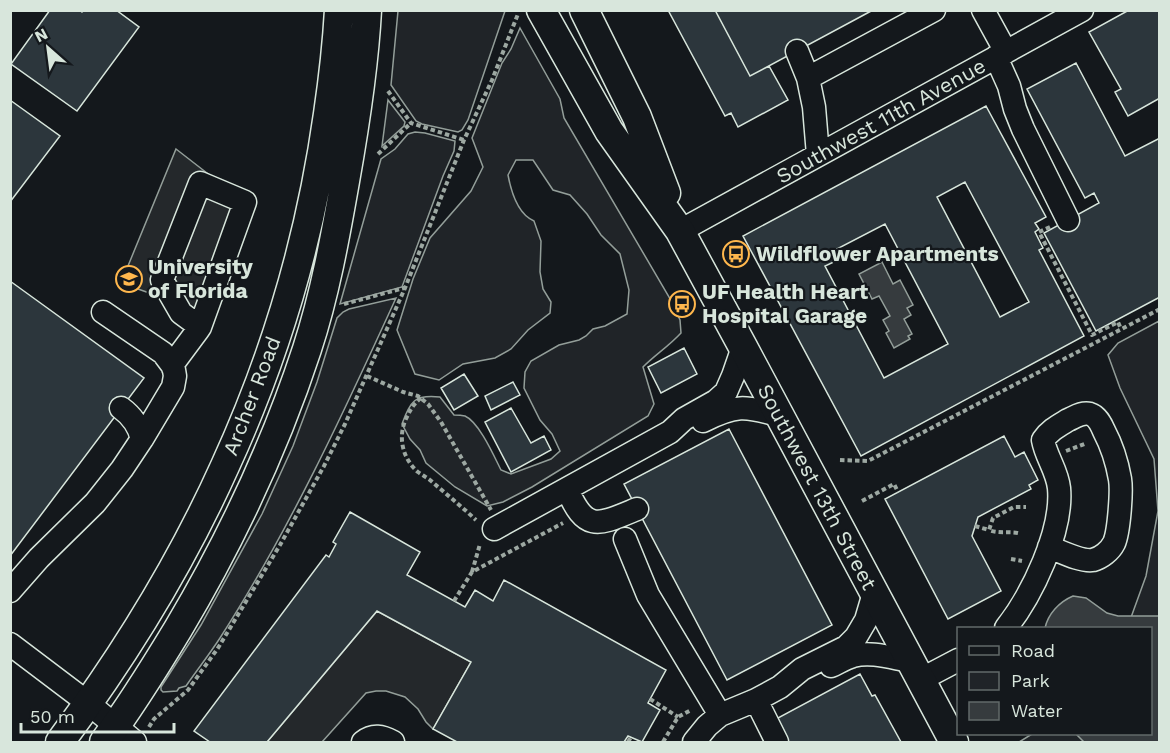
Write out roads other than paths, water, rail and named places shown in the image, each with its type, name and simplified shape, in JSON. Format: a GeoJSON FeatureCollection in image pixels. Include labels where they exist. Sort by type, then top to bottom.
{"type":"FeatureCollection","features":[{"type":"Feature","properties":{"kind":"main road","name":"Archer Road"},"geometry":{"type":"LineString","coordinates":[[60,742],[128,645],[161,589],[225,466],[253,400],[297,266],[313,199],[332,81],[339,10]]}},
{"type":"Feature","properties":{"kind":"main road","name":"Archer Road"},"geometry":{"type":"LineString","coordinates":[[118,737],[227,541],[285,412],[307,348],[328,275],[341,206],[360,84],[367,10]]}},
{"type":"Feature","properties":{"kind":"main road","name":"Southwest 13th Street"},"geometry":{"type":"LineString","coordinates":[[540,10],[609,131],[680,231],[954,742]]}},
{"type":"Feature","properties":{"kind":"main road","name":"Southwest 13th Street"},"geometry":{"type":"LineString","coordinates":[[584,10],[637,117],[680,231]]}},
{"type":"Feature","properties":{"kind":"main road"},"geometry":{"type":"LineString","coordinates":[[313,199],[341,206]]}},
{"type":"Feature","properties":{"kind":"street"},"geometry":{"type":"LineString","coordinates":[[808,78],[934,10]]}},
{"type":"Feature","properties":{"kind":"street"},"geometry":{"type":"LineString","coordinates":[[983,10],[1001,55],[1015,109],[1023,129],[1068,220]]}},
{"type":"Feature","properties":{"kind":"street","name":"Southwest 11th Avenue"},"geometry":{"type":"LineString","coordinates":[[680,231],[1082,10]]}},
{"type":"Feature","properties":{"kind":"street"},"geometry":{"type":"LineString","coordinates":[[797,51],[808,78],[814,107],[818,155]]}},
{"type":"Feature","properties":{"kind":"street"},"geometry":{"type":"LineString","coordinates":[[172,365],[200,327],[245,202],[200,183],[162,280],[181,313],[200,327]]}},
{"type":"Feature","properties":{"kind":"street"},"geometry":{"type":"LineString","coordinates":[[10,591],[39,558],[94,503],[122,469],[173,387],[175,376],[172,365],[163,353],[103,312]]}},
{"type":"Feature","properties":{"kind":"street"},"geometry":{"type":"LineString","coordinates":[[488,529],[567,489],[670,432],[684,419],[716,401],[726,392],[743,347]]}},
{"type":"Feature","properties":{"kind":"street"},"geometry":{"type":"LineString","coordinates":[[122,408],[134,421],[142,439]]}},
{"type":"Feature","properties":{"kind":"street"},"geometry":{"type":"LineString","coordinates":[[670,432],[688,429],[722,411],[739,408],[756,408],[780,416]]}},
{"type":"Feature","properties":{"kind":"street"},"geometry":{"type":"LineString","coordinates":[[1007,627],[1044,562],[1056,522],[1059,488],[1043,440],[1055,427],[1081,413],[1089,413],[1100,422],[1117,464],[1120,498],[1114,542],[1109,551],[1093,560],[1049,547]]}},
{"type":"Feature","properties":{"kind":"street"},"geometry":{"type":"LineString","coordinates":[[567,489],[583,517],[595,522],[611,519],[636,508]]}},
{"type":"Feature","properties":{"kind":"street"},"geometry":{"type":"LineString","coordinates":[[626,539],[648,595],[720,715]]}},
{"type":"Feature","properties":{"kind":"street"},"geometry":{"type":"LineString","coordinates":[[694,742],[720,715],[756,700],[780,687],[802,669],[846,647],[856,637],[866,620],[874,593]]}},
{"type":"Feature","properties":{"kind":"street"},"geometry":{"type":"LineString","coordinates":[[10,644],[88,704],[118,737]]}},
{"type":"Feature","properties":{"kind":"street"},"geometry":{"type":"LineString","coordinates":[[780,687],[808,679],[854,655],[885,656],[915,671],[957,660]]}},
{"type":"Feature","properties":{"kind":"street"},"geometry":{"type":"LineString","coordinates":[[756,700],[777,742]]}},
{"type":"Feature","properties":{"kind":"street"},"geometry":{"type":"LineString","coordinates":[[363,742],[374,737],[384,737],[393,742]]}},
{"type":"Feature","properties":{"kind":"water"},"geometry":{"type":"Polygon","coordinates":[[[882,262],[893,284],[900,280],[913,305],[907,308],[911,315],[904,319],[912,334],[908,336],[910,339],[894,348],[886,333],[889,331],[883,320],[890,316],[879,296],[872,299],[859,274],[882,262]]]}},
{"type":"Feature","properties":{"kind":"water"},"geometry":{"type":"Polygon","coordinates":[[[1073,596],[1086,598],[1107,613],[1118,616],[1159,616],[1159,742],[1084,742],[1077,735],[1152,735],[1152,627],[1045,627],[1055,609],[1073,596]]]}},
{"type":"Feature","properties":{"kind":"place","name":"Wildflower Apartments"},"geometry":{"type":"Point","coordinates":[736,254]}},
{"type":"Feature","properties":{"kind":"place","name":"University of Florida"},"geometry":{"type":"Point","coordinates":[129,279]}},
{"type":"Feature","properties":{"kind":"place","name":"UF Health Heart Hospital Garage"},"geometry":{"type":"Point","coordinates":[682,304]}}]}
